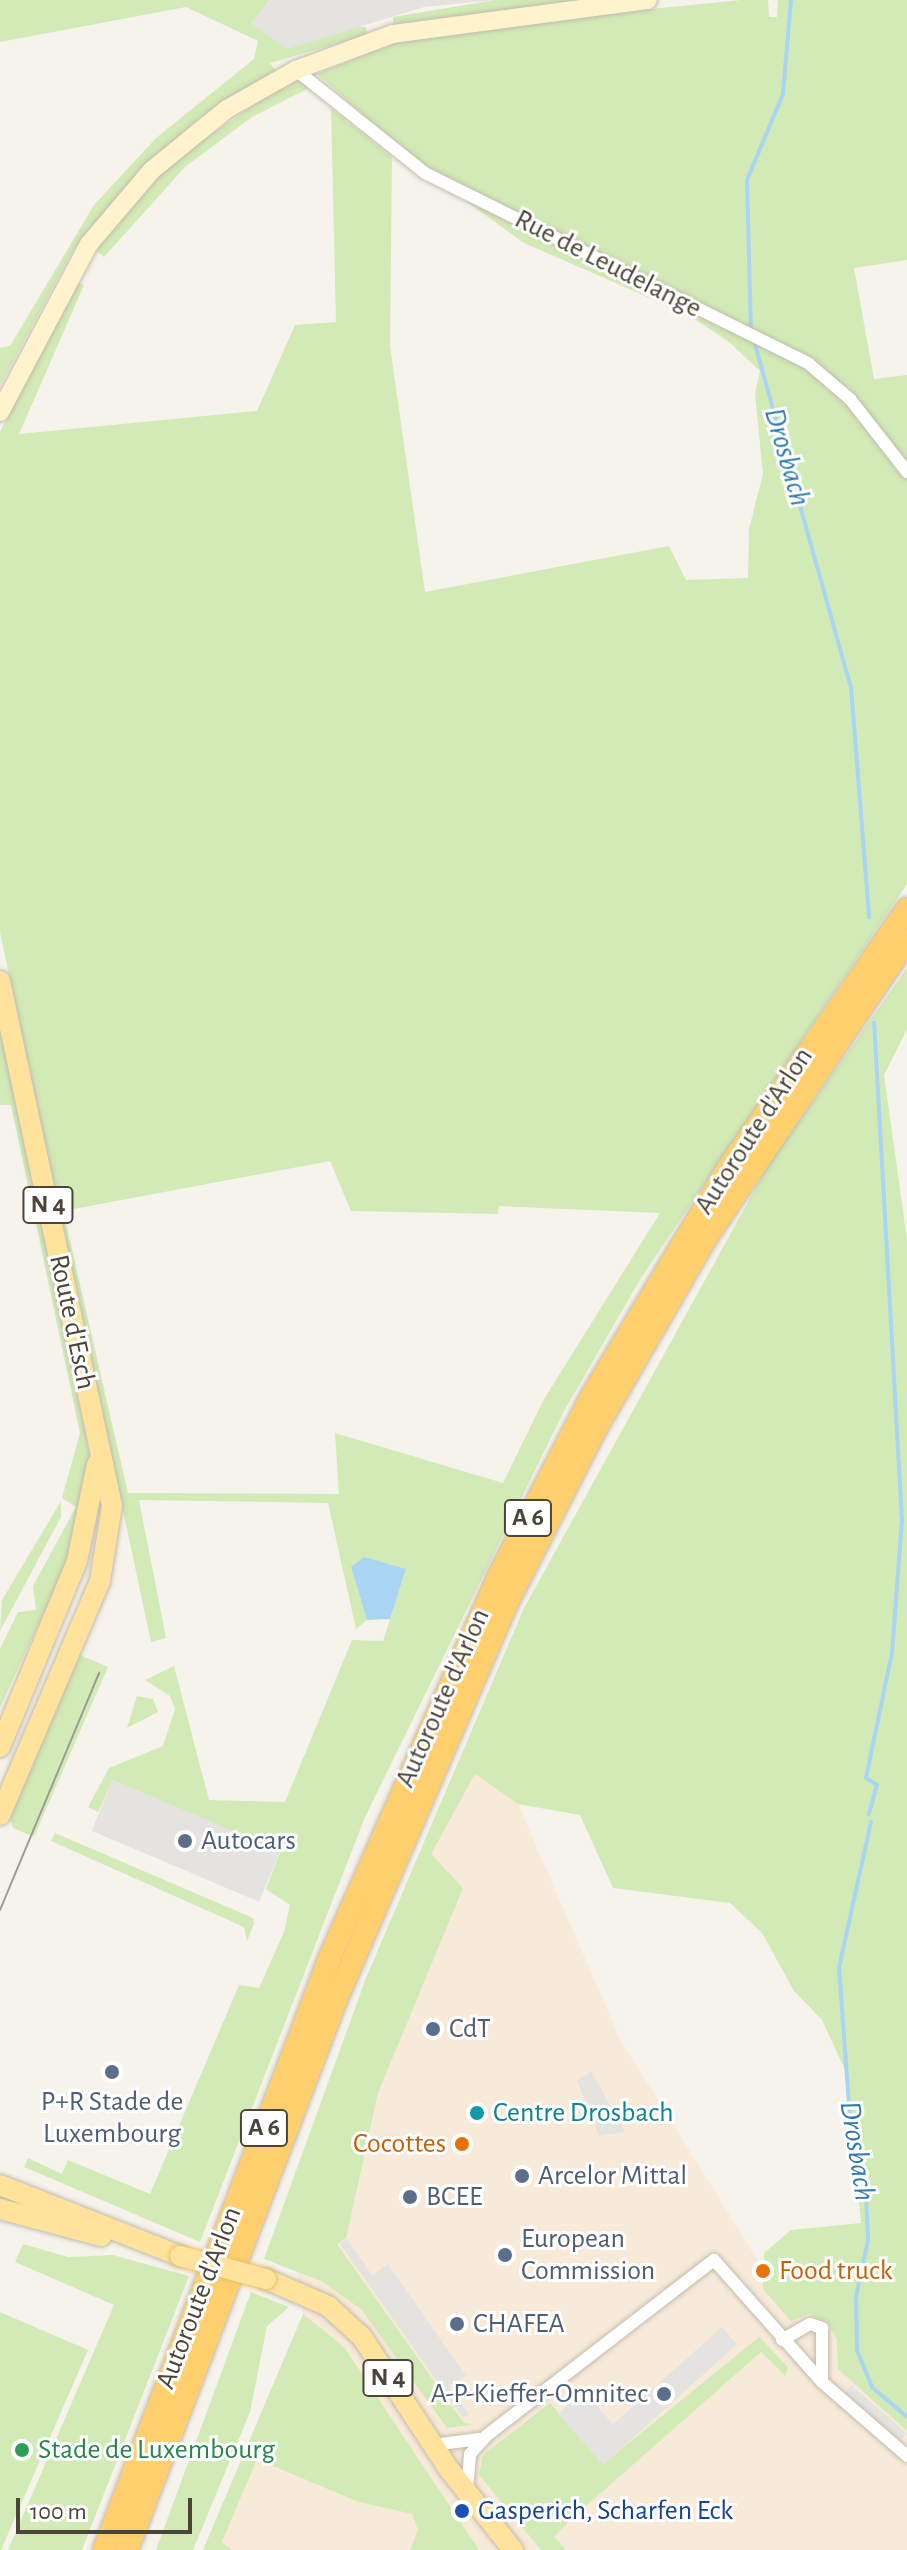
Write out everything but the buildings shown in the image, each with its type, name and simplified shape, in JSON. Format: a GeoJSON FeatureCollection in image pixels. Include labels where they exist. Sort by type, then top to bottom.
{"type":"FeatureCollection","features":[{"type":"Feature","properties":{"kind":"highway","name":"Autoroute d'Arlon"},"geometry":{"type":"LineString","coordinates":[[104,2550],[346,1916],[498,1577],[593,1394],[727,1170],[907,909]]}},
{"type":"Feature","properties":{"kind":"highway","name":"Autoroute d'Arlon"},"geometry":{"type":"LineString","coordinates":[[127,2550],[342,1986],[507,1603],[690,1265],[907,940]]}},
{"type":"Feature","properties":{"kind":"highway"},"geometry":{"type":"LineString","coordinates":[[97,2550],[122,2499]]}},
{"type":"Feature","properties":{"kind":"main road"},"geometry":{"type":"LineString","coordinates":[[0,412],[67,275],[117,206],[194,133],[296,70],[428,26],[648,0]]}},
{"type":"Feature","properties":{"kind":"main road","name":"Route d'Esch"},"geometry":{"type":"LineString","coordinates":[[0,981],[95,1428]]}},
{"type":"Feature","properties":{"kind":"main road","name":"N 4"},"geometry":{"type":"LineString","coordinates":[[0,1747],[90,1519],[95,1428]]}},
{"type":"Feature","properties":{"kind":"main road","name":"N 4"},"geometry":{"type":"LineString","coordinates":[[0,1815],[107,1554],[110,1484],[95,1428]]}},
{"type":"Feature","properties":{"kind":"main road","name":"N 4"},"geometry":{"type":"LineString","coordinates":[[0,2185],[129,2240],[266,2279],[345,2318],[431,2444],[513,2550]]}},
{"type":"Feature","properties":{"kind":"main road","name":"N 4"},"geometry":{"type":"LineString","coordinates":[[0,2209],[46,2227],[129,2240]]}},
{"type":"Feature","properties":{"kind":"street","name":"Rue de Leudelange"},"geometry":{"type":"LineString","coordinates":[[296,70],[425,173],[752,336],[837,386],[907,472]]}},
{"type":"Feature","properties":{"kind":"street"},"geometry":{"type":"LineString","coordinates":[[431,2444],[466,2447],[486,2436],[714,2260],[822,2382],[907,2456]]}},
{"type":"Feature","properties":{"kind":"street"},"geometry":{"type":"LineString","coordinates":[[782,2340],[810,2324],[822,2328],[822,2382]]}},
{"type":"Feature","properties":{"kind":"street"},"geometry":{"type":"LineString","coordinates":[[467,2493],[470,2454],[486,2436]]}},
{"type":"Feature","properties":{"kind":"shaded area"},"geometry":{"type":"Polygon","coordinates":[[[270,0],[495,0],[424,7],[287,49],[251,23],[270,0]]]}},
{"type":"Feature","properties":{"kind":"shaded area"},"geometry":{"type":"Polygon","coordinates":[[[475,1774],[518,1804],[621,2041],[757,2259],[832,2320],[907,2424],[907,2550],[203,2550],[303,2314],[296,2264],[424,1863],[475,1774]]]}},
{"type":"Feature","properties":{"kind":"shaded area","name":"Autocars"},"geometry":{"type":"Polygon","coordinates":[[[113,1780],[281,1851],[259,1902],[92,1831],[113,1780]]]}},
{"type":"Feature","properties":{"kind":"shaded area"},"geometry":{"type":"Polygon","coordinates":[[[591,2071],[625,2132],[599,2136],[577,2081],[591,2071]]]}},
{"type":"Feature","properties":{"kind":"shaded area"},"geometry":{"type":"Polygon","coordinates":[[[347,2239],[372,2275],[388,2264],[466,2376],[449,2386],[469,2414],[463,2418],[340,2244],[347,2239]]]}},
{"type":"Feature","properties":{"kind":"shaded area","name":"A-P-Kieffer-Omnitec"},"geometry":{"type":"Polygon","coordinates":[[[722,2327],[737,2344],[603,2465],[558,2414],[583,2391],[613,2424],[722,2327]]]}},
{"type":"Feature","properties":{"kind":"shaded area"},"geometry":{"type":"Polygon","coordinates":[[[851,2385],[907,2434],[900,2441],[844,2393],[851,2385]]]}},
{"type":"Feature","properties":{"kind":"green space"},"geometry":{"type":"Polygon","coordinates":[[[0,0],[270,0],[251,23],[366,27],[367,35],[270,63],[275,70],[204,114],[147,164],[73,250],[0,386],[0,348],[10,346],[94,205],[156,138],[254,59],[258,41],[186,7],[0,42],[0,0]]]}},
{"type":"Feature","properties":{"kind":"green space"},"geometry":{"type":"Polygon","coordinates":[[[495,0],[648,0],[393,34],[393,17],[495,0]]]}},
{"type":"Feature","properties":{"kind":"green space"},"geometry":{"type":"Polygon","coordinates":[[[741,0],[768,0],[769,17],[777,17],[778,0],[907,0],[907,260],[854,268],[874,379],[907,375],[907,464],[852,392],[807,356],[422,167],[317,74],[391,44],[472,27],[741,0]]]}},
{"type":"Feature","properties":{"kind":"green space"},"geometry":{"type":"Polygon","coordinates":[[[294,78],[311,87],[252,117],[185,167],[104,257],[94,249],[176,158],[294,78]]]}},
{"type":"Feature","properties":{"kind":"green space"},"geometry":{"type":"Polygon","coordinates":[[[331,108],[392,157],[390,346],[425,592],[669,546],[686,580],[748,578],[749,529],[763,474],[755,394],[760,371],[729,342],[689,315],[524,243],[459,196],[808,369],[844,399],[907,480],[907,884],[641,1278],[564,1411],[365,1817],[200,2242],[24,2167],[28,2158],[62,2174],[68,2160],[150,2194],[239,1985],[259,1988],[284,1932],[290,1905],[266,1889],[280,1853],[113,1780],[98,1812],[88,1807],[109,1768],[163,1746],[175,1709],[170,1696],[145,1680],[174,1666],[209,1800],[285,1802],[352,1640],[383,1641],[406,1569],[351,1567],[367,1620],[356,1629],[328,1503],[139,1500],[166,1638],[151,1642],[0,932],[0,432],[75,281],[84,285],[19,434],[257,411],[295,325],[336,322],[331,108]],[[330,1161],[63,1211],[128,1493],[339,1494],[335,1433],[503,1483],[544,1399],[660,1213],[499,1206],[498,1214],[351,1211],[330,1161]]]}},
{"type":"Feature","properties":{"kind":"green space"},"geometry":{"type":"Polygon","coordinates":[[[907,968],[907,1029],[884,1075],[907,1239],[907,2431],[838,2369],[837,2340],[827,2322],[809,2314],[791,2321],[763,2289],[764,2253],[791,2230],[861,2223],[847,2074],[822,2020],[794,1991],[762,1933],[730,1903],[613,1888],[580,1815],[518,1804],[475,1774],[431,1854],[463,1888],[378,2093],[346,2238],[337,2244],[463,2422],[473,2425],[447,2428],[361,2309],[321,2281],[264,2259],[366,1978],[524,1608],[769,1164],[907,968]]]}},
{"type":"Feature","properties":{"kind":"green space"},"geometry":{"type":"Polygon","coordinates":[[[0,1026],[94,1474],[85,1525],[0,1707],[0,1649],[18,1612],[36,1610],[33,1586],[76,1507],[62,1498],[80,1433],[11,1105],[0,1105],[0,1026]]]}},
{"type":"Feature","properties":{"kind":"green space"},"geometry":{"type":"Polygon","coordinates":[[[61,1501],[61,1517],[0,1631],[2,1600],[61,1501]]]}},
{"type":"Feature","properties":{"kind":"green space"},"geometry":{"type":"Polygon","coordinates":[[[75,1653],[108,1667],[34,1837],[13,1828],[8,1812],[75,1653]]]}},
{"type":"Feature","properties":{"kind":"green space"},"geometry":{"type":"Polygon","coordinates":[[[137,1696],[153,1699],[158,1712],[127,1728],[137,1696]]]}},
{"type":"Feature","properties":{"kind":"green space"},"geometry":{"type":"Polygon","coordinates":[[[55,1833],[253,1918],[254,1924],[247,1941],[244,1927],[51,1841],[55,1833]]]}},
{"type":"Feature","properties":{"kind":"green space"},"geometry":{"type":"Polygon","coordinates":[[[23,2244],[68,2257],[113,2255],[189,2276],[82,2550],[8,2550],[114,2305],[15,2262],[23,2244]]]}},
{"type":"Feature","properties":{"kind":"green space"},"geometry":{"type":"Polygon","coordinates":[[[251,2292],[289,2307],[267,2326],[250,2412],[193,2550],[156,2550],[251,2292]]]}},
{"type":"Feature","properties":{"kind":"green space","name":"Stade de Luxembourg"},"geometry":{"type":"Polygon","coordinates":[[[0,2312],[88,2350],[1,2550],[0,2550],[0,2312]]]}},
{"type":"Feature","properties":{"kind":"green space"},"geometry":{"type":"Polygon","coordinates":[[[303,2314],[344,2347],[479,2550],[410,2550],[418,2530],[412,2514],[356,2501],[257,2459],[222,2542],[232,2550],[203,2550],[303,2314]]]}},
{"type":"Feature","properties":{"kind":"green space"},"geometry":{"type":"Polygon","coordinates":[[[759,2337],[788,2367],[785,2376],[761,2352],[569,2521],[554,2537],[566,2550],[541,2550],[479,2475],[483,2455],[550,2403],[603,2464],[759,2337]]]}},
{"type":"Feature","properties":{"kind":"water"},"geometry":{"type":"Polygon","coordinates":[[[364,1557],[406,1569],[390,1619],[367,1620],[351,1567],[364,1557]]]}},
{"type":"Feature","properties":{"kind":"waterway","name":"Drosbach"},"geometry":{"type":"LineString","coordinates":[[791,0],[783,94],[747,180],[751,330],[851,687],[869,917]]}},
{"type":"Feature","properties":{"kind":"waterway","name":"Drosbach"},"geometry":{"type":"LineString","coordinates":[[869,1814],[877,1785],[866,1778],[892,1653],[902,1521],[874,1023]]}},
{"type":"Feature","properties":{"kind":"waterway","name":"Drosbach"},"geometry":{"type":"LineString","coordinates":[[871,1822],[839,1968],[853,2157],[865,2171],[868,2240],[856,2297],[857,2350],[872,2387],[907,2417]]}},
{"type":"Feature","properties":{"kind":"tram line"},"geometry":{"type":"LineString","coordinates":[[0,1910],[99,1673]]}},
{"type":"Feature","properties":{"kind":"place","name":"Autocars"},"geometry":{"type":"Point","coordinates":[185,1841]}},
{"type":"Feature","properties":{"kind":"place","name":"CdT"},"geometry":{"type":"Point","coordinates":[433,2029]}},
{"type":"Feature","properties":{"kind":"place","name":"P+R Stade de Luxembourg"},"geometry":{"type":"Point","coordinates":[112,2072]}},
{"type":"Feature","properties":{"kind":"place","name":"Centre Drosbach"},"geometry":{"type":"Point","coordinates":[477,2113]}},
{"type":"Feature","properties":{"kind":"place","name":"Cocottes"},"geometry":{"type":"Point","coordinates":[462,2144]}},
{"type":"Feature","properties":{"kind":"place","name":"Arcelor Mittal"},"geometry":{"type":"Point","coordinates":[522,2176]}},
{"type":"Feature","properties":{"kind":"place","name":"BCEE"},"geometry":{"type":"Point","coordinates":[410,2197]}},
{"type":"Feature","properties":{"kind":"place","name":"European Commission"},"geometry":{"type":"Point","coordinates":[505,2255]}},
{"type":"Feature","properties":{"kind":"place","name":"Food truck"},"geometry":{"type":"Point","coordinates":[763,2271]}},
{"type":"Feature","properties":{"kind":"place","name":"CHAFEA"},"geometry":{"type":"Point","coordinates":[457,2324]}},
{"type":"Feature","properties":{"kind":"place","name":"A-P-Kieffer-Omnitec"},"geometry":{"type":"Point","coordinates":[664,2394]}},
{"type":"Feature","properties":{"kind":"place","name":"Stade de Luxembourg"},"geometry":{"type":"Point","coordinates":[22,2450]}},
{"type":"Feature","properties":{"kind":"place","name":"Gasperich, Scharfen Eck"},"geometry":{"type":"Point","coordinates":[462,2511]}}]}
